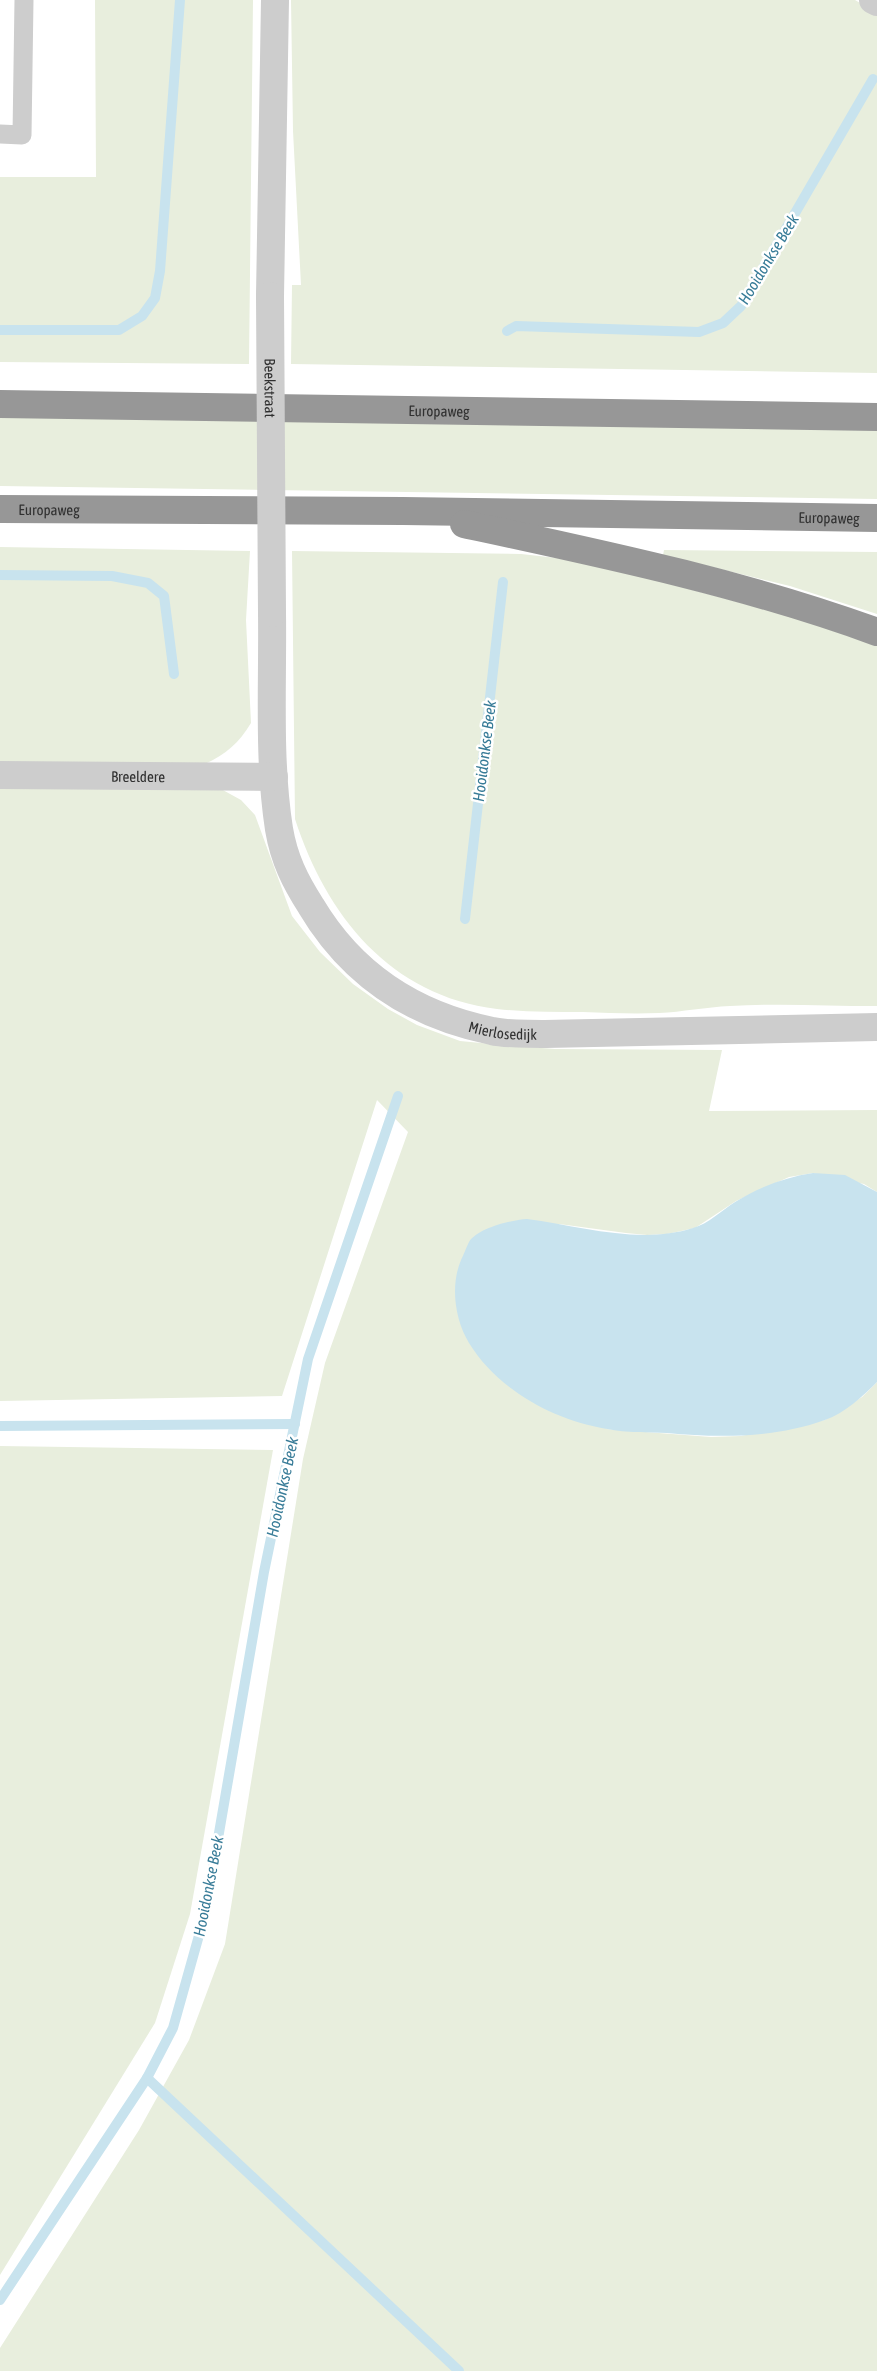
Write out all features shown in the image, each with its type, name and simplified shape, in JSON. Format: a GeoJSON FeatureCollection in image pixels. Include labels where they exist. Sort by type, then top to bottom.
{"type":"FeatureCollection","features":[{"type":"Feature","properties":{"kind":"highway","name":"Europaweg"},"geometry":{"type":"LineString","coordinates":[[0,404],[877,417]]}},
{"type":"Feature","properties":{"kind":"highway","name":"Europaweg"},"geometry":{"type":"LineString","coordinates":[[0,509],[404,511],[877,518]]}},
{"type":"Feature","properties":{"kind":"highway"},"geometry":{"type":"LineString","coordinates":[[404,511],[647,563],[825,613],[877,632]]}},
{"type":"Feature","properties":{"kind":"street","name":"Beekstraat"},"geometry":{"type":"LineString","coordinates":[[274,777],[270,296],[275,0]]}},
{"type":"Feature","properties":{"kind":"street"},"geometry":{"type":"LineString","coordinates":[[873,0],[877,2]]}},
{"type":"Feature","properties":{"kind":"street","name":"Breeldere"},"geometry":{"type":"LineString","coordinates":[[0,775],[274,777]]}},
{"type":"Feature","properties":{"kind":"street","name":"Mierlosedijk"},"geometry":{"type":"LineString","coordinates":[[274,777],[279,830],[291,873],[317,917],[338,946],[370,976],[406,1001],[454,1021],[494,1032],[545,1034],[877,1027]]}},
{"type":"Feature","properties":{"kind":"lane"},"geometry":{"type":"LineString","coordinates":[[0,134],[22,135],[24,0]]}},
{"type":"Feature","properties":{"kind":"green space"},"geometry":{"type":"Polygon","coordinates":[[[95,0],[253,0],[249,364],[0,362],[0,177],[96,177],[95,0]]]}},
{"type":"Feature","properties":{"kind":"green space"},"geometry":{"type":"Polygon","coordinates":[[[291,0],[855,0],[877,13],[877,373],[291,364],[292,285],[301,285],[293,131],[291,0]]]}},
{"type":"Feature","properties":{"kind":"green space"},"geometry":{"type":"Polygon","coordinates":[[[0,417],[877,429],[877,499],[0,486],[0,417]]]}},
{"type":"Feature","properties":{"kind":"green space"},"geometry":{"type":"Polygon","coordinates":[[[0,547],[250,551],[246,620],[251,723],[242,736],[226,752],[205,764],[0,764],[0,547]]]}},
{"type":"Feature","properties":{"kind":"green space"},"geometry":{"type":"Polygon","coordinates":[[[664,550],[877,552],[877,614],[790,586],[663,555],[664,550]]]}},
{"type":"Feature","properties":{"kind":"green space"},"geometry":{"type":"Polygon","coordinates":[[[292,551],[521,554],[584,561],[877,639],[877,1006],[748,1005],[640,1013],[508,1010],[459,1001],[425,987],[394,968],[368,945],[344,918],[308,854],[295,819],[292,551]]]}},
{"type":"Feature","properties":{"kind":"green space"},"geometry":{"type":"Polygon","coordinates":[[[0,783],[221,789],[241,800],[255,815],[292,916],[320,952],[353,984],[388,1009],[417,1025],[460,1041],[502,1045],[555,1049],[722,1050],[709,1111],[877,1110],[877,1192],[864,1184],[813,1173],[789,1177],[736,1201],[695,1228],[667,1234],[647,1235],[559,1224],[606,1429],[711,1437],[741,1436],[825,1420],[862,1397],[877,1382],[877,2371],[0,2371],[0,2348],[139,2130],[189,2040],[225,1944],[303,1459],[325,1363],[408,1132],[377,1100],[282,1396],[0,1401],[0,783]]]}},
{"type":"Feature","properties":{"kind":"green space"},"geometry":{"type":"Polygon","coordinates":[[[0,1446],[273,1450],[190,1914],[155,2023],[0,2275],[0,1446]]]}},
{"type":"Feature","properties":{"kind":"water"},"geometry":{"type":"Polygon","coordinates":[[[813,1173],[845,1175],[877,1192],[877,1382],[853,1404],[832,1417],[787,1430],[727,1436],[622,1431],[587,1425],[547,1410],[511,1388],[481,1360],[464,1334],[457,1313],[456,1303],[455,1292],[458,1270],[469,1242],[473,1237],[487,1229],[512,1221],[527,1219],[610,1232],[652,1235],[673,1233],[704,1223],[735,1202],[763,1187],[793,1177],[813,1173]]]}},
{"type":"Feature","properties":{"kind":"waterway"},"geometry":{"type":"LineString","coordinates":[[0,330],[119,330],[142,316],[155,298],[160,271],[180,0]]}},
{"type":"Feature","properties":{"kind":"waterway","name":"Hooidonkse Beek"},"geometry":{"type":"LineString","coordinates":[[507,331],[516,326],[699,332],[723,323],[741,306],[873,79]]}},
{"type":"Feature","properties":{"kind":"waterway"},"geometry":{"type":"LineString","coordinates":[[0,575],[112,576],[148,583],[164,596],[174,674]]}},
{"type":"Feature","properties":{"kind":"waterway","name":"Hooidonkse Beek"},"geometry":{"type":"LineString","coordinates":[[465,919],[503,582]]}},
{"type":"Feature","properties":{"kind":"waterway","name":"Hooidonkse Beek"},"geometry":{"type":"LineString","coordinates":[[0,2300],[147,2078],[173,2028],[205,1914],[264,1572],[308,1359],[398,1096]]}},
{"type":"Feature","properties":{"kind":"waterway","name":"Hooidonkse Beek"},"geometry":{"type":"LineString","coordinates":[[0,1426],[295,1424]]}},
{"type":"Feature","properties":{"kind":"waterway"},"geometry":{"type":"LineString","coordinates":[[147,2078],[459,2371]]}}]}
